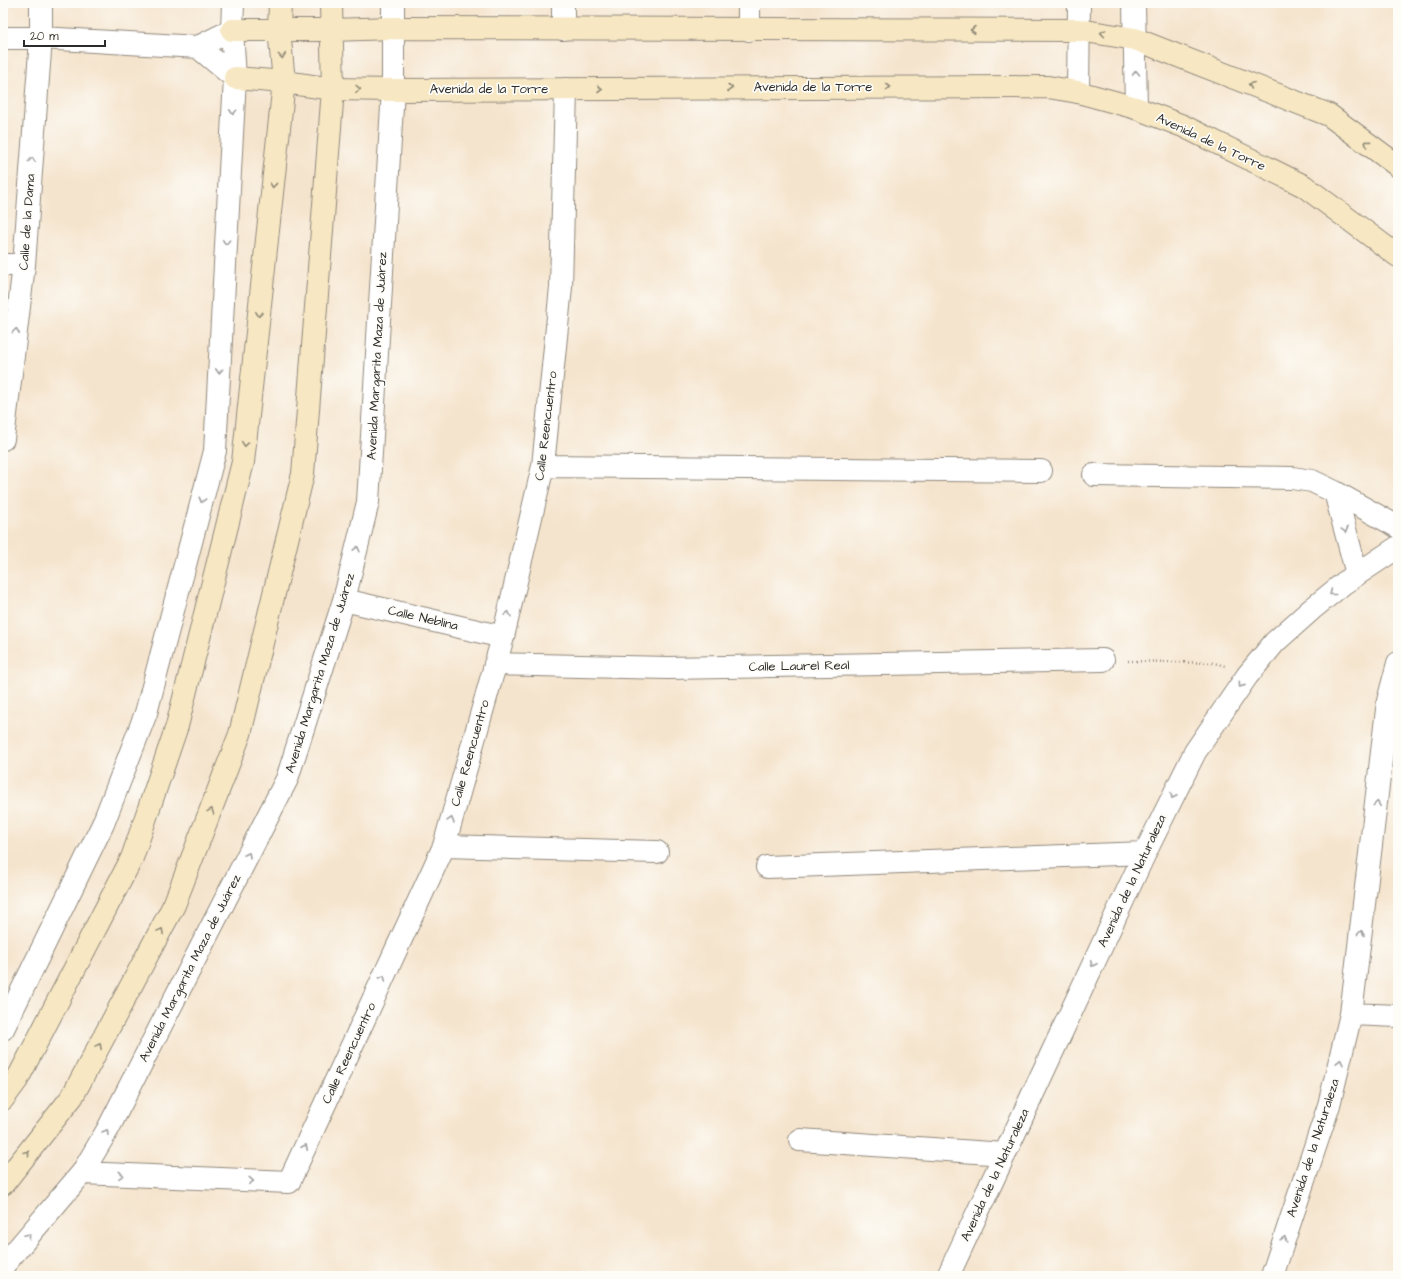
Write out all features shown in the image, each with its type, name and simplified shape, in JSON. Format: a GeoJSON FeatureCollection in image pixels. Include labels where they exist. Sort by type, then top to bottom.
{"type":"FeatureCollection","features":[{"type":"Feature","properties":{"kind":"street","name":"Calle de la Dama"},"geometry":{"type":"LineString","coordinates":[[3,437],[14,265],[41,38],[41,3]]}},
{"type":"Feature","properties":{"kind":"street"},"geometry":{"type":"LineString","coordinates":[[3,1029],[102,824],[146,713],[215,451],[235,78],[232,30],[233,3]]}},
{"type":"Feature","properties":{"kind":"street"},"geometry":{"type":"LineString","coordinates":[[3,1099],[17,1080],[132,858],[177,726],[244,462],[284,82],[279,29],[280,3]]}},
{"type":"Feature","properties":{"kind":"street"},"geometry":{"type":"LineString","coordinates":[[3,1184],[72,1097],[174,905],[240,734],[303,474],[333,89],[331,3]]}},
{"type":"Feature","properties":{"kind":"street","name":"Avenida Margarita Maza de Juárez"},"geometry":{"type":"LineString","coordinates":[[3,1266],[82,1173],[108,1129],[287,780],[344,600],[368,502],[393,90],[393,3]]}},
{"type":"Feature","properties":{"kind":"street"},"geometry":{"type":"LineString","coordinates":[[563,3],[563,29]]}},
{"type":"Feature","properties":{"kind":"street"},"geometry":{"type":"LineString","coordinates":[[749,3],[750,30]]}},
{"type":"Feature","properties":{"kind":"street"},"geometry":{"type":"LineString","coordinates":[[1078,92],[1079,3]]}},
{"type":"Feature","properties":{"kind":"street"},"geometry":{"type":"LineString","coordinates":[[1134,3],[1136,108]]}},
{"type":"Feature","properties":{"kind":"street"},"geometry":{"type":"LineString","coordinates":[[3,38],[41,38],[198,47],[232,30],[279,29],[1079,30],[1135,39],[1329,115],[1398,166]]}},
{"type":"Feature","properties":{"kind":"street"},"geometry":{"type":"LineString","coordinates":[[198,47],[235,78]]}},
{"type":"Feature","properties":{"kind":"street","name":"Avenida de la Torre"},"geometry":{"type":"LineString","coordinates":[[235,78],[284,82],[333,89],[393,90],[1048,87],[1078,92],[1136,108],[1183,126],[1304,186],[1398,256]]}},
{"type":"Feature","properties":{"kind":"street","name":"Calle Reencuentro"},"geometry":{"type":"LineString","coordinates":[[82,1173],[289,1182],[444,846],[496,664],[543,466],[561,286],[566,89]]}},
{"type":"Feature","properties":{"kind":"street"},"geometry":{"type":"LineString","coordinates":[[543,466],[1041,471]]}},
{"type":"Feature","properties":{"kind":"street"},"geometry":{"type":"LineString","coordinates":[[1094,475],[1292,478],[1312,481],[1398,527]]}},
{"type":"Feature","properties":{"kind":"street"},"geometry":{"type":"LineString","coordinates":[[1335,492],[1357,574]]}},
{"type":"Feature","properties":{"kind":"street","name":"Avenida de la Naturaleza"},"geometry":{"type":"LineString","coordinates":[[948,1276],[1145,853],[1195,752],[1247,676],[1275,642],[1312,608],[1357,574],[1398,547]]}},
{"type":"Feature","properties":{"kind":"street","name":"Calle Neblina"},"geometry":{"type":"LineString","coordinates":[[344,600],[503,637]]}},
{"type":"Feature","properties":{"kind":"street","name":"Calle Laurel Real"},"geometry":{"type":"LineString","coordinates":[[496,664],[668,668],[1103,660]]}},
{"type":"Feature","properties":{"kind":"street","name":"Avenida de la Naturaleza"},"geometry":{"type":"LineString","coordinates":[[1272,1276],[1329,1105],[1351,1014],[1388,701],[1398,663]]}},
{"type":"Feature","properties":{"kind":"street"},"geometry":{"type":"LineString","coordinates":[[444,846],[657,852]]}},
{"type":"Feature","properties":{"kind":"street"},"geometry":{"type":"LineString","coordinates":[[767,867],[1145,853]]}},
{"type":"Feature","properties":{"kind":"street"},"geometry":{"type":"LineString","coordinates":[[1351,1014],[1398,1016]]}},
{"type":"Feature","properties":{"kind":"street"},"geometry":{"type":"LineString","coordinates":[[800,1140],[1005,1154]]}},
{"type":"Feature","properties":{"kind":"path"},"geometry":{"type":"LineString","coordinates":[[1103,660],[1214,663],[1247,676]]}}]}
